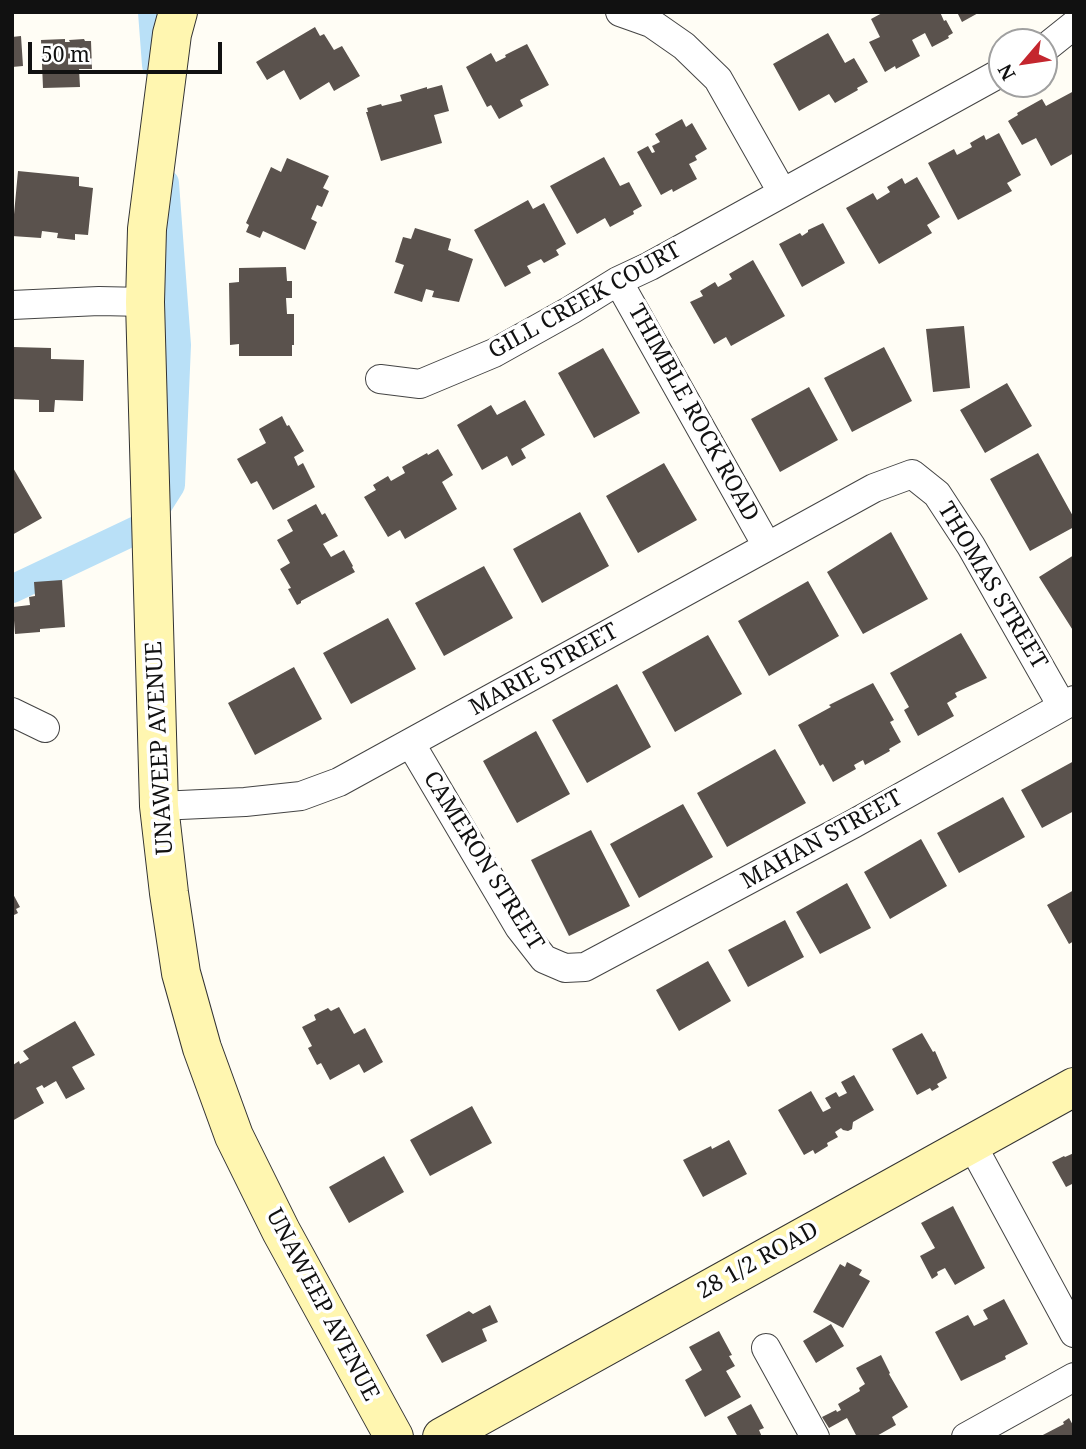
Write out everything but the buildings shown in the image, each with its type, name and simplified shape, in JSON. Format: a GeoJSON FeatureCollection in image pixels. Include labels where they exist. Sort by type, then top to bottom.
{"type":"FeatureCollection","features":[{"type":"Feature","properties":{"kind":"main road","name":"UNAWEEP AVENUE"},"geometry":{"type":"LineString","coordinates":[[178,12],[172,34],[147,229],[145,302],[159,806],[181,973],[202,1048],[234,1136],[281,1231],[394,1437]]}},
{"type":"Feature","properties":{"kind":"main road","name":"28 1/2 ROAD"},"geometry":{"type":"LineString","coordinates":[[442,1437],[1074,1087]]}},
{"type":"Feature","properties":{"kind":"street"},"geometry":{"type":"LineString","coordinates":[[620,12],[651,23],[684,46],[718,79],[782,192]]}},
{"type":"Feature","properties":{"kind":"street"},"geometry":{"type":"LineString","coordinates":[[1058,38],[1074,25]]}},
{"type":"Feature","properties":{"kind":"street","name":"GILL CREEK COURT"},"geometry":{"type":"LineString","coordinates":[[380,379],[420,384],[494,353],[618,281],[650,266],[988,80]]}},
{"type":"Feature","properties":{"kind":"street","name":"THIMBLE ROCK ROAD"},"geometry":{"type":"LineString","coordinates":[[618,281],[768,546]]}},
{"type":"Feature","properties":{"kind":"street"},"geometry":{"type":"LineString","coordinates":[[12,306],[99,301],[145,302]]}},
{"type":"Feature","properties":{"kind":"street","name":"MARIE STREET"},"geometry":{"type":"LineString","coordinates":[[159,806],[246,802],[301,796],[339,782],[874,488],[912,474]]}},
{"type":"Feature","properties":{"kind":"street","name":"THOMAS STREET"},"geometry":{"type":"LineString","coordinates":[[912,474],[937,494],[1068,703]]}},
{"type":"Feature","properties":{"kind":"street","name":"MAHAN STREET"},"geometry":{"type":"LineString","coordinates":[[565,968],[585,967],[853,824],[1068,703]]}},
{"type":"Feature","properties":{"kind":"street"},"geometry":{"type":"LineString","coordinates":[[12,712],[45,728]]}},
{"type":"Feature","properties":{"kind":"street","name":"CAMERON STREET"},"geometry":{"type":"LineString","coordinates":[[411,744],[519,927],[544,959],[565,968]]}},
{"type":"Feature","properties":{"kind":"street"},"geometry":{"type":"LineString","coordinates":[[971,1143],[1074,1333]]}},
{"type":"Feature","properties":{"kind":"street"},"geometry":{"type":"LineString","coordinates":[[766,1348],[816,1437]]}},
{"type":"Feature","properties":{"kind":"street"},"geometry":{"type":"LineString","coordinates":[[966,1437],[1074,1377]]}},
{"type":"Feature","properties":{"kind":"waterway"},"geometry":{"type":"LineString","coordinates":[[152,12],[156,65]]}},
{"type":"Feature","properties":{"kind":"waterway"},"geometry":{"type":"LineString","coordinates":[[12,589],[145,526],[171,485],[177,345],[165,183]]}}]}
